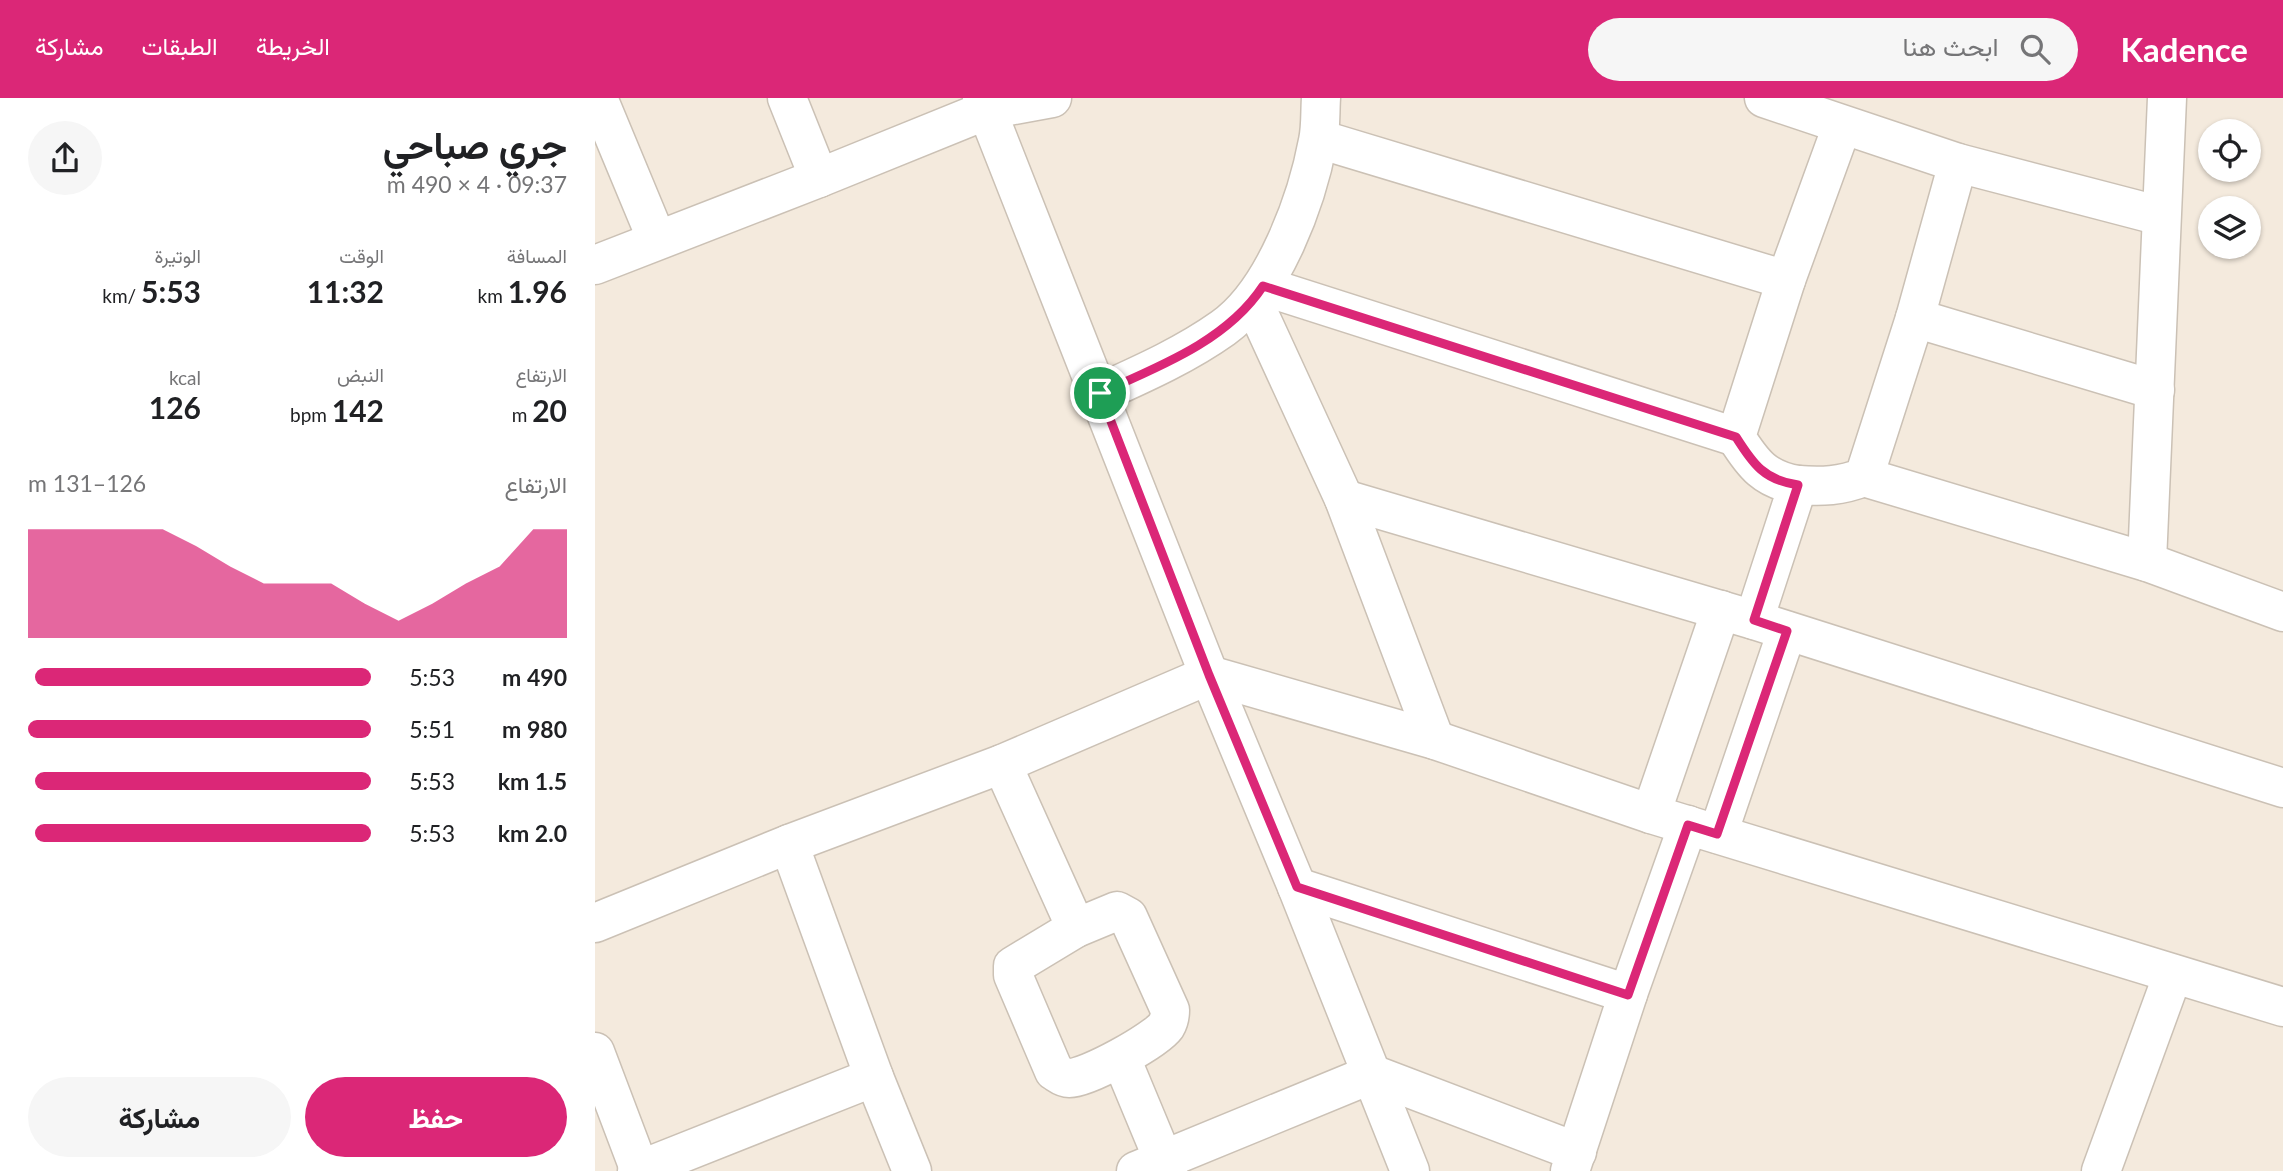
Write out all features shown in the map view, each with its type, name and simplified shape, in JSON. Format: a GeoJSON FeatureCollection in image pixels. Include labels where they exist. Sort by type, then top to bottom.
{"type":"FeatureCollection","features":[{"type":"Feature","properties":{"kind":"street"},"geometry":{"type":"LineString","coordinates":[[598,98],[657,240]]}},
{"type":"Feature","properties":{"kind":"street"},"geometry":{"type":"LineString","coordinates":[[787,98],[819,178]]}},
{"type":"Feature","properties":{"kind":"street"},"geometry":{"type":"LineString","coordinates":[[595,265],[819,178],[985,104],[1052,98]]}},
{"type":"Feature","properties":{"kind":"street"},"geometry":{"type":"LineString","coordinates":[[1100,393],[1163,365],[1224,327],[1258,294],[1301,208],[1319,139],[1321,98]]}},
{"type":"Feature","properties":{"kind":"street"},"geometry":{"type":"LineString","coordinates":[[1764,98],[1958,163],[2161,216]]}},
{"type":"Feature","properties":{"kind":"street"},"geometry":{"type":"LineString","coordinates":[[2147,562],[2167,98]]}},
{"type":"Feature","properties":{"kind":"street"},"geometry":{"type":"LineString","coordinates":[[985,104],[1209,675],[1410,1171]]}},
{"type":"Feature","properties":{"kind":"street"},"geometry":{"type":"LineString","coordinates":[[1736,437],[1786,280],[1842,126]]}},
{"type":"Feature","properties":{"kind":"street"},"geometry":{"type":"LineString","coordinates":[[1319,139],[1786,280]]}},
{"type":"Feature","properties":{"kind":"street"},"geometry":{"type":"LineString","coordinates":[[1864,477],[1915,318],[1958,163]]}},
{"type":"Feature","properties":{"kind":"street"},"geometry":{"type":"LineString","coordinates":[[1258,294],[1736,437],[1750,460],[1780,482],[1818,487],[1844,485],[1864,477],[2147,562],[2283,612]]}},
{"type":"Feature","properties":{"kind":"street"},"geometry":{"type":"LineString","coordinates":[[1258,294],[1343,499],[1435,740]]}},
{"type":"Feature","properties":{"kind":"street"},"geometry":{"type":"LineString","coordinates":[[1915,318],[2155,390]]}},
{"type":"Feature","properties":{"kind":"street"},"geometry":{"type":"LineString","coordinates":[[1121,1058],[1155,1168],[1371,1074],[1574,1161],[1628,995],[1703,830],[1754,620],[1798,485]]}},
{"type":"Feature","properties":{"kind":"street"},"geometry":{"type":"LineString","coordinates":[[1343,499],[1754,620],[2283,788]]}},
{"type":"Feature","properties":{"kind":"street"},"geometry":{"type":"LineString","coordinates":[[1650,814],[1754,620]]}},
{"type":"Feature","properties":{"kind":"street"},"geometry":{"type":"LineString","coordinates":[[595,923],[789,844],[1002,764],[1209,675],[1435,740],[1650,814],[2283,1007]]}},
{"type":"Feature","properties":{"kind":"street"},"geometry":{"type":"LineString","coordinates":[[1002,764],[1076,928]]}},
{"type":"Feature","properties":{"kind":"street"},"geometry":{"type":"LineString","coordinates":[[789,844],[874,1077],[912,1171]]}},
{"type":"Feature","properties":{"kind":"street"},"geometry":{"type":"LineString","coordinates":[[1297,887],[1628,995]]}},
{"type":"Feature","properties":{"kind":"street"},"geometry":{"type":"LineString","coordinates":[[1117,911],[1123,913],[1128,918],[1170,1010],[1170,1018],[1156,1036],[1121,1058],[1069,1078],[1054,1071],[1013,975],[1013,965],[1076,928],[1117,911]]}},
{"type":"Feature","properties":{"kind":"street"},"geometry":{"type":"LineString","coordinates":[[2101,1171],[2173,974]]}},
{"type":"Feature","properties":{"kind":"street"},"geometry":{"type":"LineString","coordinates":[[595,1052],[639,1171],[874,1077]]}},
{"type":"Feature","properties":{"kind":"route"},"geometry":{"type":"LineString","coordinates":[[1263,286],[1736,437],[1750,460],[1766,474],[1780,482],[1798,485],[1754,620],[1787,631],[1717,834],[1688,825],[1628,995],[1297,887],[1209,675],[1100,393],[1163,365],[1224,327],[1253,301],[1263,286]]}}]}
